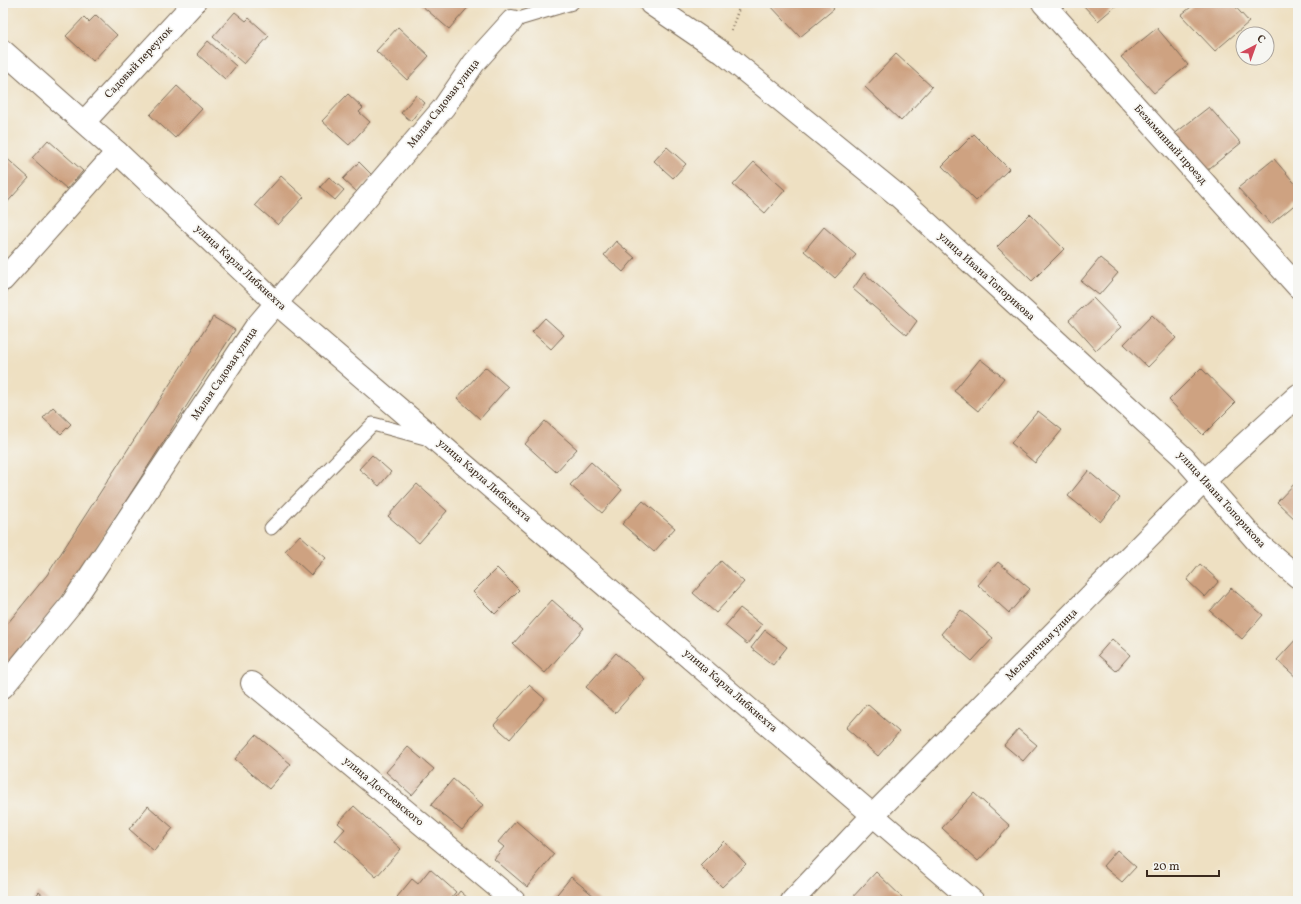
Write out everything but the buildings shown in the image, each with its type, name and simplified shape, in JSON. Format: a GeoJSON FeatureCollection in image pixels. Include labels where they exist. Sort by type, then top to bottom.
{"type":"FeatureCollection","features":[{"type":"Feature","properties":{"kind":"street","name":"Садовый переулок"},"geometry":{"type":"LineString","coordinates":[[84,122],[194,3]]}},
{"type":"Feature","properties":{"kind":"street","name":"улица Ивана Топорикова"},"geometry":{"type":"LineString","coordinates":[[651,3],[723,53],[896,194],[1183,457],[1261,546],[1298,577]]}},
{"type":"Feature","properties":{"kind":"street","name":"Безымянный проезд"},"geometry":{"type":"LineString","coordinates":[[1043,3],[1298,287]]}},
{"type":"Feature","properties":{"kind":"street","name":"Малая Садовая улица"},"geometry":{"type":"LineString","coordinates":[[3,687],[72,603],[255,328],[444,107],[474,63],[512,21]]}},
{"type":"Feature","properties":{"kind":"street","name":"улица Карла Либкнехта"},"geometry":{"type":"LineString","coordinates":[[3,52],[117,152],[277,304],[874,814],[973,901]]}},
{"type":"Feature","properties":{"kind":"street"},"geometry":{"type":"LineString","coordinates":[[3,280],[117,152]]}},
{"type":"Feature","properties":{"kind":"street","name":"Мельничная улица"},"geometry":{"type":"LineString","coordinates":[[792,901],[874,814],[1204,481],[1298,395]]}},
{"type":"Feature","properties":{"kind":"street","name":"улица Достоевского"},"geometry":{"type":"LineString","coordinates":[[252,683],[514,901]]}},
{"type":"Feature","properties":{"kind":"lane"},"geometry":{"type":"LineString","coordinates":[[512,21],[572,3]]}},
{"type":"Feature","properties":{"kind":"lane"},"geometry":{"type":"LineString","coordinates":[[640,3],[651,3]]}},
{"type":"Feature","properties":{"kind":"lane"},"geometry":{"type":"LineString","coordinates":[[271,528],[373,424],[437,441]]}},
{"type":"Feature","properties":{"kind":"path"},"geometry":{"type":"LineString","coordinates":[[723,53],[741,3]]}}]}
